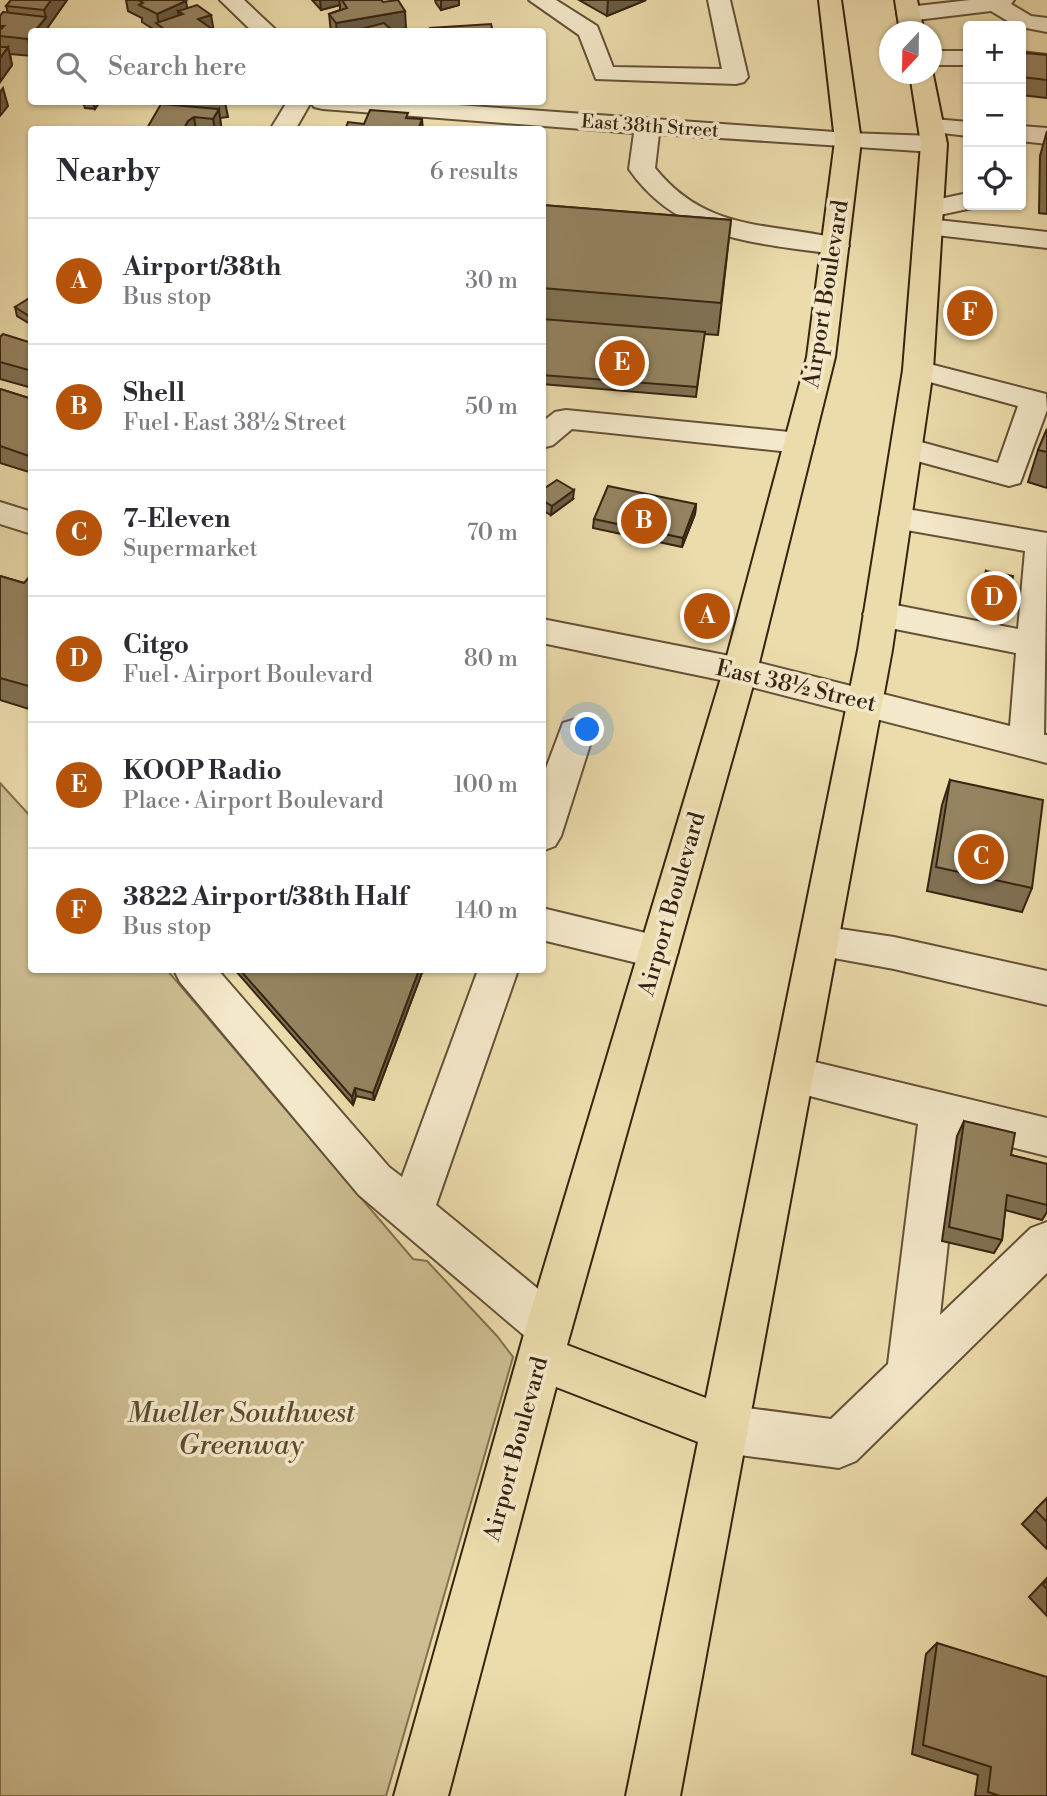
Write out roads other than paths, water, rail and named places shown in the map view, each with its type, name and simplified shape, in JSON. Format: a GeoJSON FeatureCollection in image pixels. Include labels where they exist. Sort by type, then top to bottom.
{"type":"FeatureCollection","features":[{"type":"Feature","properties":{"kind":"main road","name":"Airport Boulevard"},"geometry":{"type":"LineString","coordinates":[[421,1796],[545,1343],[740,671],[821,357],[848,141],[830,0]]}},
{"type":"Feature","properties":{"kind":"main road"},"geometry":{"type":"LineString","coordinates":[[653,1796],[866,703],[918,369],[934,135],[924,84]]}},
{"type":"Feature","properties":{"kind":"main road"},"geometry":{"type":"LineString","coordinates":[[545,1343],[725,1429]]}},
{"type":"Feature","properties":{"kind":"street"},"geometry":{"type":"LineString","coordinates":[[232,0],[263,28]]}},
{"type":"Feature","properties":{"kind":"street"},"geometry":{"type":"LineString","coordinates":[[540,0],[589,31],[604,74],[736,77],[719,0]]}},
{"type":"Feature","properties":{"kind":"street"},"geometry":{"type":"LineString","coordinates":[[909,15],[999,2],[1025,22],[1047,25]]}},
{"type":"Feature","properties":{"kind":"street"},"geometry":{"type":"LineString","coordinates":[[942,58],[963,58]]}},
{"type":"Feature","properties":{"kind":"street"},"geometry":{"type":"LineString","coordinates":[[1026,60],[1047,62]]}},
{"type":"Feature","properties":{"kind":"street"},"geometry":{"type":"LineString","coordinates":[[284,126],[297,105]]}},
{"type":"Feature","properties":{"kind":"street","name":"East 38th Street"},"geometry":{"type":"LineString","coordinates":[[364,105],[848,141],[934,135],[963,130]]}},
{"type":"Feature","properties":{"kind":"street"},"geometry":{"type":"LineString","coordinates":[[647,126],[642,169],[670,201],[703,220],[765,236],[835,246]]}},
{"type":"Feature","properties":{"kind":"street"},"geometry":{"type":"LineString","coordinates":[[1026,134],[1047,136]]}},
{"type":"Feature","properties":{"kind":"street"},"geometry":{"type":"LineString","coordinates":[[929,218],[963,203]]}},
{"type":"Feature","properties":{"kind":"street"},"geometry":{"type":"LineString","coordinates":[[929,218],[1047,240]]}},
{"type":"Feature","properties":{"kind":"street"},"geometry":{"type":"LineString","coordinates":[[906,448],[1009,476],[1035,401],[918,369]]}},
{"type":"Feature","properties":{"kind":"street"},"geometry":{"type":"LineString","coordinates":[[554,418],[799,443]]}},
{"type":"Feature","properties":{"kind":"street"},"geometry":{"type":"LineString","coordinates":[[0,513],[28,522]]}},
{"type":"Feature","properties":{"kind":"street"},"geometry":{"type":"LineString","coordinates":[[895,518],[1044,544],[1034,644],[1037,746]]}},
{"type":"Feature","properties":{"kind":"street"},"geometry":{"type":"LineString","coordinates":[[880,614],[1034,644]]}},
{"type":"Feature","properties":{"kind":"street","name":"East 38½ Street"},"geometry":{"type":"LineString","coordinates":[[546,632],[740,671],[1037,746]]}},
{"type":"Feature","properties":{"kind":"street"},"geometry":{"type":"LineString","coordinates":[[546,824],[576,732]]}},
{"type":"Feature","properties":{"kind":"street"},"geometry":{"type":"LineString","coordinates":[[546,925],[658,952]]}},
{"type":"Feature","properties":{"kind":"street"},"geometry":{"type":"LineString","coordinates":[[820,942],[894,953],[1047,988]]}},
{"type":"Feature","properties":{"kind":"street"},"geometry":{"type":"LineString","coordinates":[[197,973],[374,1181],[411,1213],[545,1343]]}},
{"type":"Feature","properties":{"kind":"street"},"geometry":{"type":"LineString","coordinates":[[411,1213],[497,973]]}},
{"type":"Feature","properties":{"kind":"street"},"geometry":{"type":"LineString","coordinates":[[794,1075],[1047,1137]]}},
{"type":"Feature","properties":{"kind":"street"},"geometry":{"type":"LineString","coordinates":[[910,1376],[941,1111]]}},
{"type":"Feature","properties":{"kind":"street"},"geometry":{"type":"LineString","coordinates":[[725,1429],[839,1444],[1047,1242]]}},
{"type":"Feature","properties":{"kind":"place","name":"3822 Airport/38th Half"},"geometry":{"type":"Point","coordinates":[970,313]}},
{"type":"Feature","properties":{"kind":"place","name":"KOOP Radio"},"geometry":{"type":"Point","coordinates":[622,363]}},
{"type":"Feature","properties":{"kind":"place","name":"Shell"},"geometry":{"type":"Point","coordinates":[644,521]}},
{"type":"Feature","properties":{"kind":"place","name":"Citgo"},"geometry":{"type":"Point","coordinates":[994,598]}},
{"type":"Feature","properties":{"kind":"place","name":"Airport/38th"},"geometry":{"type":"Point","coordinates":[707,616]}},
{"type":"Feature","properties":{"kind":"place","name":"7-Eleven"},"geometry":{"type":"Point","coordinates":[981,857]}},
{"type":"Feature","properties":{"kind":"park label","name":"Mueller Southwest Greenway"},"geometry":{"type":"Point","coordinates":[241,1429]}}]}
